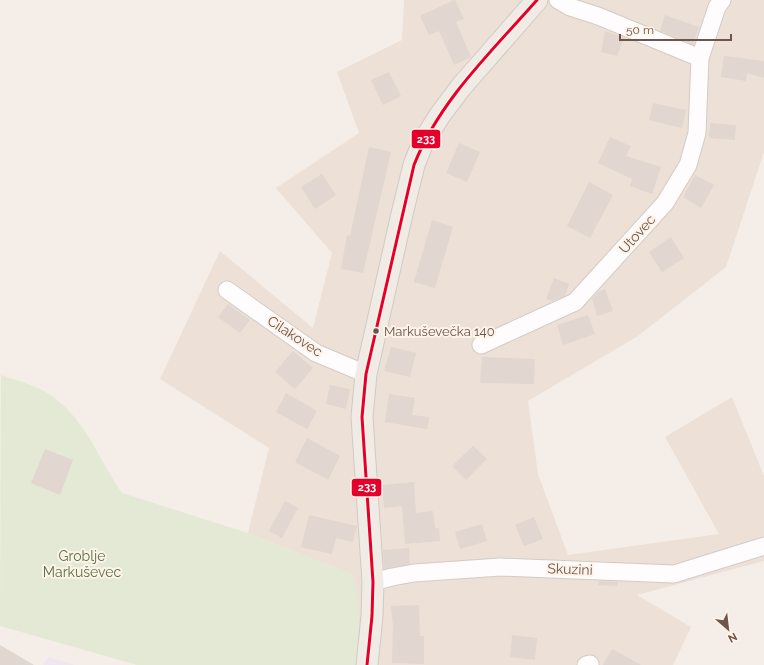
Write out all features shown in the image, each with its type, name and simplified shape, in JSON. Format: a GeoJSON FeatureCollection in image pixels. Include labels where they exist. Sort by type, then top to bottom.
{"type":"FeatureCollection","features":[{"type":"Feature","properties":{"kind":"main road"},"geometry":{"type":"LineString","coordinates":[[368,665],[372,616],[372,582],[362,429],[366,374],[414,165],[423,142],[440,115],[461,87],[537,0]]}},
{"type":"Feature","properties":{"kind":"street"},"geometry":{"type":"LineString","coordinates":[[558,0],[570,7],[598,16],[700,58]]}},
{"type":"Feature","properties":{"kind":"street","name":"Utovec"},"geometry":{"type":"LineString","coordinates":[[481,345],[575,302],[665,203],[688,165],[696,132],[700,58],[717,7],[722,0]]}},
{"type":"Feature","properties":{"kind":"street","name":"Cilakovec"},"geometry":{"type":"LineString","coordinates":[[227,290],[316,353],[366,374]]}},
{"type":"Feature","properties":{"kind":"street","name":"Skuzini"},"geometry":{"type":"LineString","coordinates":[[372,582],[392,576],[414,573],[500,567],[674,574],[764,546]]}},
{"type":"Feature","properties":{"kind":"street"},"geometry":{"type":"LineString","coordinates":[[586,665],[590,664]]}},
{"type":"Feature","properties":{"kind":"shaded area"},"geometry":{"type":"Polygon","coordinates":[[[404,0],[764,0],[764,152],[726,267],[638,336],[528,401],[538,474],[568,555],[719,534],[665,437],[732,397],[764,476],[764,561],[637,595],[691,627],[673,665],[355,665],[359,642],[357,594],[353,575],[248,533],[269,448],[160,379],[220,251],[313,328],[332,253],[276,188],[359,133],[337,72],[402,40],[404,0]]]}},
{"type":"Feature","properties":{"kind":"shaded area"},"geometry":{"type":"Polygon","coordinates":[[[48,657],[75,665],[43,665],[48,657]]]}},
{"type":"Feature","properties":{"kind":"green space","name":"Groblje Markuševec"},"geometry":{"type":"Polygon","coordinates":[[[1,375],[44,391],[58,400],[69,411],[89,437],[122,493],[248,533],[353,575],[359,609],[359,631],[355,665],[137,665],[0,626],[1,375]]]}},
{"type":"Feature","properties":{"kind":"building"},"geometry":{"type":"Polygon","coordinates":[[[454,0],[464,19],[456,22],[471,57],[454,65],[439,31],[429,35],[420,16],[454,0]]]}},
{"type":"Feature","properties":{"kind":"building"},"geometry":{"type":"Polygon","coordinates":[[[665,15],[699,27],[693,44],[660,31],[665,15]]]}},
{"type":"Feature","properties":{"kind":"building"},"geometry":{"type":"Polygon","coordinates":[[[605,31],[624,38],[617,56],[601,52],[605,31]]]}},
{"type":"Feature","properties":{"kind":"building"},"geometry":{"type":"Polygon","coordinates":[[[724,56],[764,61],[764,78],[747,73],[746,81],[721,77],[724,56]]]}},
{"type":"Feature","properties":{"kind":"building"},"geometry":{"type":"Polygon","coordinates":[[[389,72],[401,96],[383,105],[371,80],[389,72]]]}},
{"type":"Feature","properties":{"kind":"building"},"geometry":{"type":"Polygon","coordinates":[[[653,103],[686,110],[682,128],[649,120],[653,103]]]}},
{"type":"Feature","properties":{"kind":"building"},"geometry":{"type":"Polygon","coordinates":[[[710,123],[736,125],[735,140],[709,138],[710,123]]]}},
{"type":"Feature","properties":{"kind":"building"},"geometry":{"type":"Polygon","coordinates":[[[610,137],[631,146],[626,156],[661,167],[652,194],[630,186],[632,179],[598,163],[610,137]]]}},
{"type":"Feature","properties":{"kind":"building"},"geometry":{"type":"Polygon","coordinates":[[[459,143],[480,152],[467,182],[446,173],[459,143]]]}},
{"type":"Feature","properties":{"kind":"building"},"geometry":{"type":"Polygon","coordinates":[[[369,147],[391,152],[363,273],[341,269],[347,235],[350,236],[369,147]]]}},
{"type":"Feature","properties":{"kind":"building"},"geometry":{"type":"Polygon","coordinates":[[[322,174],[336,195],[315,209],[301,187],[322,174]]]}},
{"type":"Feature","properties":{"kind":"building"},"geometry":{"type":"Polygon","coordinates":[[[695,175],[714,185],[701,208],[683,197],[695,175]]]}},
{"type":"Feature","properties":{"kind":"building"},"geometry":{"type":"Polygon","coordinates":[[[589,182],[613,195],[590,238],[567,226],[589,182]]]}},
{"type":"Feature","properties":{"kind":"building"},"geometry":{"type":"Polygon","coordinates":[[[432,220],[453,227],[435,288],[414,282],[432,220]]]}},
{"type":"Feature","properties":{"kind":"building"},"geometry":{"type":"Polygon","coordinates":[[[671,237],[684,258],[662,272],[649,252],[671,237]]]}},
{"type":"Feature","properties":{"kind":"building"},"geometry":{"type":"Polygon","coordinates":[[[554,278],[569,284],[565,296],[553,301],[546,299],[554,278]]]}},
{"type":"Feature","properties":{"kind":"building"},"geometry":{"type":"Polygon","coordinates":[[[605,289],[613,311],[597,316],[592,299],[598,292],[605,289]]]}},
{"type":"Feature","properties":{"kind":"building"},"geometry":{"type":"Polygon","coordinates":[[[228,304],[250,320],[240,333],[218,317],[228,304]]]}},
{"type":"Feature","properties":{"kind":"building"},"geometry":{"type":"Polygon","coordinates":[[[588,315],[595,334],[563,345],[557,325],[588,315]]]}},
{"type":"Feature","properties":{"kind":"building"},"geometry":{"type":"Polygon","coordinates":[[[391,347],[416,353],[410,377],[384,371],[391,347]]]}},
{"type":"Feature","properties":{"kind":"building"},"geometry":{"type":"Polygon","coordinates":[[[293,351],[313,368],[295,389],[275,372],[293,351]]]}},
{"type":"Feature","properties":{"kind":"building"},"geometry":{"type":"Polygon","coordinates":[[[482,357],[535,359],[534,384],[480,383],[482,357]]]}},
{"type":"Feature","properties":{"kind":"building"},"geometry":{"type":"Polygon","coordinates":[[[330,385],[350,389],[346,409],[326,404],[330,385]]]}},
{"type":"Feature","properties":{"kind":"building"},"geometry":{"type":"Polygon","coordinates":[[[286,393],[317,411],[307,429],[276,412],[286,393]]]}},
{"type":"Feature","properties":{"kind":"building"},"geometry":{"type":"Polygon","coordinates":[[[389,394],[415,398],[412,415],[429,417],[427,429],[385,422],[389,394]]]}},
{"type":"Feature","properties":{"kind":"building"},"geometry":{"type":"Polygon","coordinates":[[[307,438],[340,456],[328,480],[318,473],[317,474],[295,462],[307,438]]]}},
{"type":"Feature","properties":{"kind":"building"},"geometry":{"type":"Polygon","coordinates":[[[473,446],[487,459],[466,480],[452,466],[473,446]]]}},
{"type":"Feature","properties":{"kind":"building"},"geometry":{"type":"Polygon","coordinates":[[[45,449],[73,460],[60,495],[31,483],[45,449]]]}},
{"type":"Feature","properties":{"kind":"building"},"geometry":{"type":"Polygon","coordinates":[[[414,482],[416,513],[433,511],[435,528],[439,528],[440,541],[405,544],[402,506],[384,508],[382,485],[414,482]]]}},
{"type":"Feature","properties":{"kind":"building"},"geometry":{"type":"Polygon","coordinates":[[[285,501],[298,508],[282,538],[269,531],[285,501]]]}},
{"type":"Feature","properties":{"kind":"building"},"geometry":{"type":"Polygon","coordinates":[[[309,515],[357,526],[353,542],[336,538],[332,554],[301,547],[309,515]]]}},
{"type":"Feature","properties":{"kind":"building"},"geometry":{"type":"Polygon","coordinates":[[[534,517],[543,539],[524,546],[515,525],[534,517]]]}},
{"type":"Feature","properties":{"kind":"building"},"geometry":{"type":"Polygon","coordinates":[[[482,524],[487,541],[460,549],[455,532],[482,524]]]}},
{"type":"Feature","properties":{"kind":"building"},"geometry":{"type":"Polygon","coordinates":[[[409,548],[410,564],[384,569],[383,550],[409,548]]]}},
{"type":"Feature","properties":{"kind":"building"},"geometry":{"type":"Polygon","coordinates":[[[599,581],[618,582],[617,586],[598,585],[599,581]]]}},
{"type":"Feature","properties":{"kind":"building"},"geometry":{"type":"Polygon","coordinates":[[[419,605],[420,636],[424,636],[424,664],[392,663],[393,626],[391,606],[419,605]]]}},
{"type":"Feature","properties":{"kind":"building"},"geometry":{"type":"Polygon","coordinates":[[[512,635],[537,638],[535,660],[510,657],[512,635]]]}},
{"type":"Feature","properties":{"kind":"building"},"geometry":{"type":"Polygon","coordinates":[[[0,645],[34,665],[0,665],[0,645]]]}},
{"type":"Feature","properties":{"kind":"building"},"geometry":{"type":"Polygon","coordinates":[[[612,649],[641,665],[603,665],[612,649]]]}},
{"type":"Feature","properties":{"kind":"transit line","name":"233"},"geometry":{"type":"LineString","coordinates":[[367,665],[372,616],[373,582],[362,417],[366,374],[414,165],[437,119],[452,98],[485,58],[537,0]]}},
{"type":"Feature","properties":{"kind":"place","name":"Markuševečka 140"},"geometry":{"type":"Point","coordinates":[376,331]}}]}
